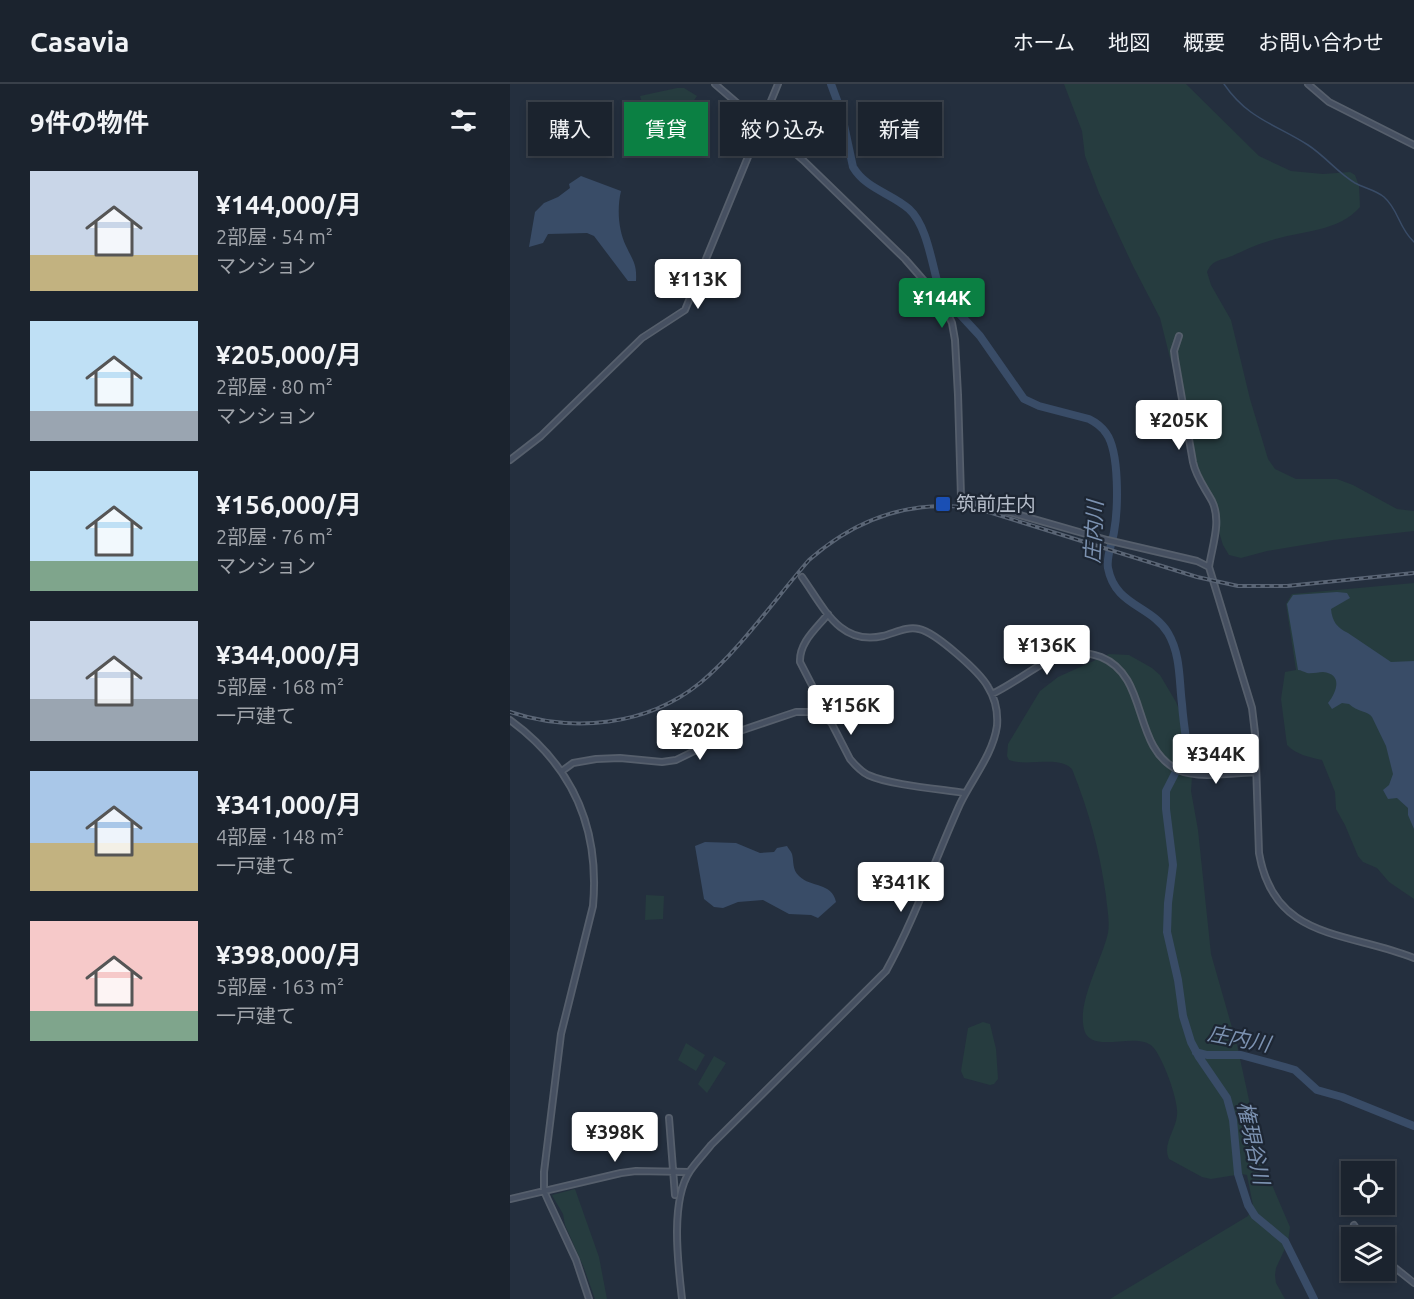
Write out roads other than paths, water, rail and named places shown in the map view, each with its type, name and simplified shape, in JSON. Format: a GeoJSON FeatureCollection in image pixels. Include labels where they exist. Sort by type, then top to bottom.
{"type":"FeatureCollection","features":[{"type":"Feature","properties":{"kind":"street"},"geometry":{"type":"LineString","coordinates":[[715,84],[735,102]]}},
{"type":"Feature","properties":{"kind":"street"},"geometry":{"type":"LineString","coordinates":[[771,102],[778,84]]}},
{"type":"Feature","properties":{"kind":"street"},"geometry":{"type":"LineString","coordinates":[[1308,84],[1329,102],[1414,145]]}},
{"type":"Feature","properties":{"kind":"street"},"geometry":{"type":"LineString","coordinates":[[510,460],[549,428],[640,340],[685,310],[748,156]]}},
{"type":"Feature","properties":{"kind":"street"},"geometry":{"type":"LineString","coordinates":[[798,156],[905,259],[933,291],[952,323],[958,377],[961,497],[1118,543],[1197,561],[1209,567]]}},
{"type":"Feature","properties":{"kind":"street"},"geometry":{"type":"LineString","coordinates":[[1179,336],[1174,351],[1195,473],[1212,502],[1216,516],[1209,567],[1252,708],[1259,853],[1262,872],[1276,900],[1296,919],[1414,958]]}},
{"type":"Feature","properties":{"kind":"street"},"geometry":{"type":"LineString","coordinates":[[682,1299],[677,1212],[689,1172],[711,1145],[886,971],[897,952],[965,794],[994,741],[997,724],[992,694],[980,676],[931,634],[910,628],[870,639],[857,637],[842,630],[802,577]]}},
{"type":"Feature","properties":{"kind":"street"},"geometry":{"type":"LineString","coordinates":[[828,614],[802,646],[800,662],[850,759],[858,769],[868,775],[965,794]]}},
{"type":"Feature","properties":{"kind":"street"},"geometry":{"type":"LineString","coordinates":[[992,694],[1064,654],[1086,654],[1104,658],[1121,670],[1128,680],[1147,734],[1170,766],[1194,774],[1256,772]]}},
{"type":"Feature","properties":{"kind":"street"},"geometry":{"type":"LineString","coordinates":[[562,771],[573,763],[596,759],[620,758],[662,762],[676,760],[725,736],[796,712],[813,712],[832,723]]}},
{"type":"Feature","properties":{"kind":"street"},"geometry":{"type":"LineString","coordinates":[[510,720],[550,755],[562,771],[583,812],[590,834],[595,884],[589,925],[561,1034],[544,1172],[544,1191],[576,1260],[589,1299]]}},
{"type":"Feature","properties":{"kind":"street"},"geometry":{"type":"LineString","coordinates":[[669,1118],[675,1195]]}},
{"type":"Feature","properties":{"kind":"street"},"geometry":{"type":"LineString","coordinates":[[510,1199],[621,1173],[689,1172]]}},
{"type":"Feature","properties":{"kind":"street"},"geometry":{"type":"LineString","coordinates":[[1395,1268],[1414,1283]]}},
{"type":"Feature","properties":{"kind":"water"},"geometry":{"type":"Polygon","coordinates":[[[581,176],[621,191],[620,226],[623,239],[633,259],[636,281],[628,281],[594,236],[587,233],[548,234],[543,243],[529,247],[535,212],[544,203],[570,188],[569,184],[581,176]]]}},
{"type":"Feature","properties":{"kind":"water"},"geometry":{"type":"Polygon","coordinates":[[[1347,593],[1350,598],[1331,609],[1334,621],[1341,629],[1391,662],[1414,661],[1414,829],[1408,815],[1408,808],[1397,798],[1388,799],[1383,790],[1389,785],[1393,774],[1386,746],[1372,717],[1349,704],[1342,703],[1332,709],[1328,703],[1336,689],[1336,680],[1333,676],[1329,673],[1309,673],[1298,670],[1287,604],[1293,595],[1347,593]]]}},
{"type":"Feature","properties":{"kind":"water"},"geometry":{"type":"Polygon","coordinates":[[[705,842],[736,843],[760,853],[774,852],[777,848],[787,846],[792,854],[797,874],[804,880],[826,888],[834,896],[836,902],[818,918],[811,915],[789,914],[763,900],[738,902],[723,908],[714,907],[704,899],[695,846],[705,842]]]}},
{"type":"Feature","properties":{"kind":"waterway","name":"庄内川"},"geometry":{"type":"LineString","coordinates":[[831,84],[841,111],[853,167],[865,181],[902,204],[915,216],[925,235],[939,288],[944,297],[980,336],[1024,399],[1039,406],[1089,419],[1106,433],[1111,442],[1116,467],[1117,496],[1108,568],[1118,590],[1152,616],[1168,633],[1179,668],[1187,745],[1185,754],[1166,791],[1173,865],[1167,932],[1178,980],[1183,1016],[1191,1042],[1199,1057],[1227,1098],[1233,1120],[1238,1174],[1248,1205],[1255,1216],[1285,1241],[1314,1299]]}},
{"type":"Feature","properties":{"kind":"waterway"},"geometry":{"type":"LineString","coordinates":[[1224,84],[1233,96],[1252,113],[1308,145],[1355,183],[1384,197],[1393,207],[1414,242]]}},
{"type":"Feature","properties":{"kind":"waterway","name":"庄内川"},"geometry":{"type":"LineString","coordinates":[[1196,1052],[1207,1055],[1241,1055],[1295,1070],[1317,1090],[1342,1097],[1414,1126]]}},
{"type":"Feature","properties":{"kind":"railway"},"geometry":{"type":"LineString","coordinates":[[510,712],[534,719],[584,723],[609,722],[657,709],[700,683],[729,656],[809,560],[847,532],[888,514],[910,509],[932,506],[979,509],[1197,577],[1238,586],[1287,586],[1414,573]]}},
{"type":"Feature","properties":{"kind":"place","name":"筑前庄内"},"geometry":{"type":"Point","coordinates":[943,504]}},
{"type":"Feature","properties":{"kind":"water label","name":"権現谷川"},"geometry":{"type":"Point","coordinates":[1253,1143]}}]}
